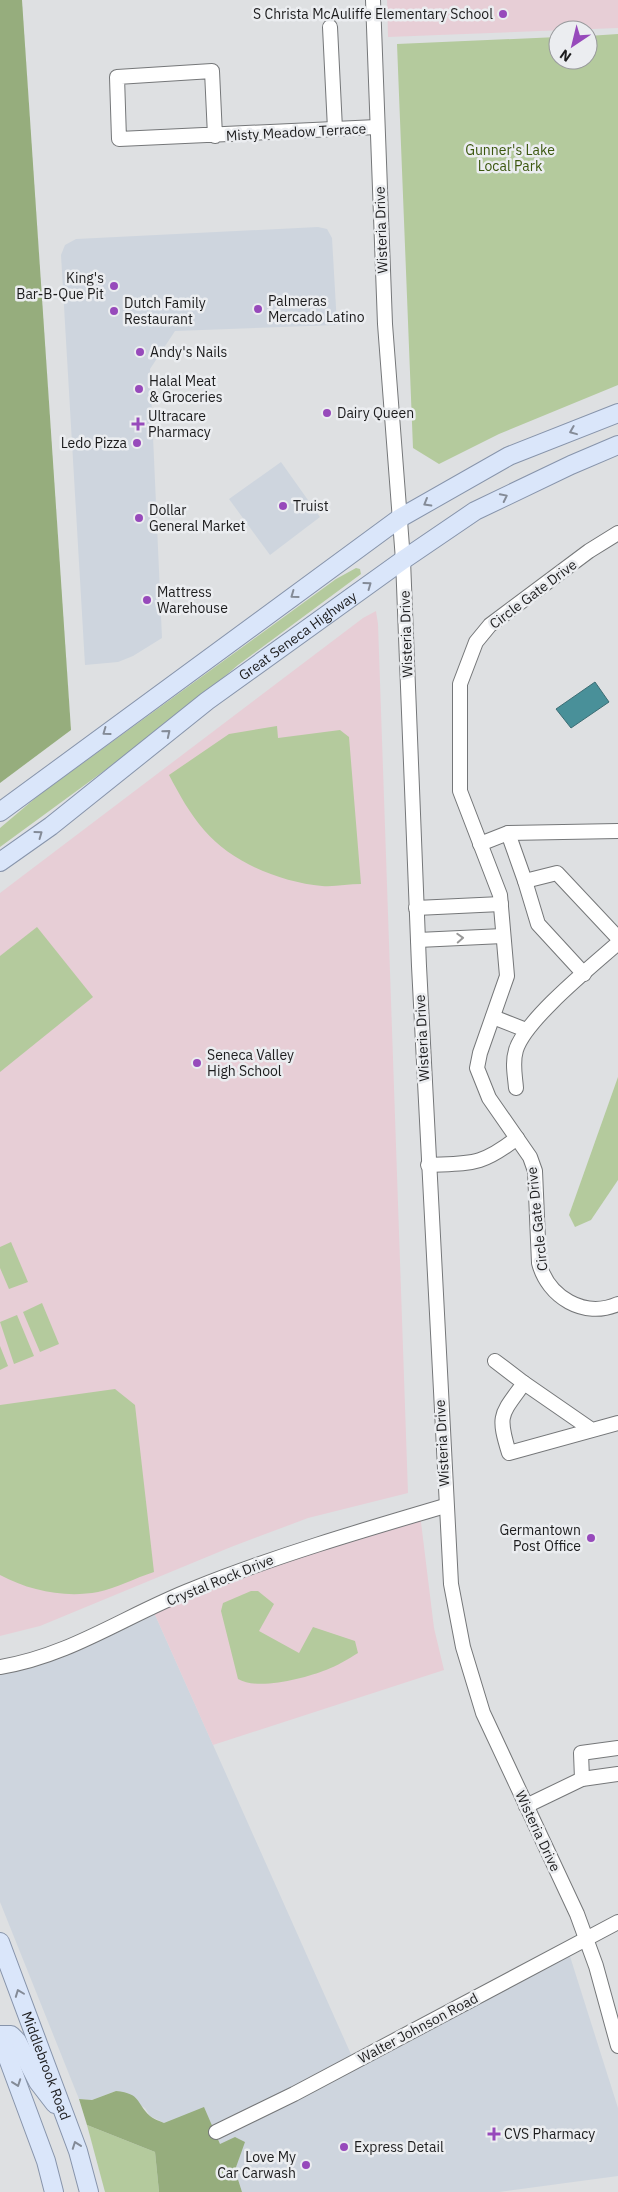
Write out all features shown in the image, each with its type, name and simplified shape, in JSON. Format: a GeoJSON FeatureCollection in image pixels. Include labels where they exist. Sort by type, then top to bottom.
{"type":"FeatureCollection","features":[{"type":"Feature","properties":{"kind":"main road"},"geometry":{"type":"LineString","coordinates":[[0,812],[400,518],[510,456],[618,413]]}},
{"type":"Feature","properties":{"kind":"main road","name":"Great Seneca Highway"},"geometry":{"type":"LineString","coordinates":[[0,862],[51,826],[207,701],[403,560],[475,511],[570,465],[618,445]]}},
{"type":"Feature","properties":{"kind":"main road","name":"Middlebrook Road"},"geometry":{"type":"LineString","coordinates":[[0,1942],[78,2151],[89,2192]]}},
{"type":"Feature","properties":{"kind":"main road"},"geometry":{"type":"LineString","coordinates":[[54,2192],[46,2161],[0,2036],[11,2035],[17,2041],[38,2082],[64,2113]]}},
{"type":"Feature","properties":{"kind":"street","name":"Wisteria Drive"},"geometry":{"type":"LineString","coordinates":[[373,0],[385,324],[403,560],[416,908],[450,1584],[463,1647],[483,1713],[577,1914],[596,1966],[618,2046]]}},
{"type":"Feature","properties":{"kind":"street"},"geometry":{"type":"LineString","coordinates":[[330,27],[335,129]]}},
{"type":"Feature","properties":{"kind":"street","name":"Misty Meadow Terrace"},"geometry":{"type":"LineString","coordinates":[[215,136],[212,71],[117,77],[119,139],[215,136],[377,127]]}},
{"type":"Feature","properties":{"kind":"street","name":"Circle Gate Drive"},"geometry":{"type":"LineString","coordinates":[[618,533],[589,551],[490,625],[476,642],[460,684],[460,791],[480,844],[495,876],[501,904],[507,976],[480,1053],[478,1068],[489,1098],[530,1157],[535,1171],[539,1263],[543,1278],[554,1293],[568,1303],[598,1308],[618,1304]]}},
{"type":"Feature","properties":{"kind":"street"},"geometry":{"type":"LineString","coordinates":[[480,844],[508,833],[618,831]]}},
{"type":"Feature","properties":{"kind":"street"},"geometry":{"type":"LineString","coordinates":[[508,833],[538,924],[584,974]]}},
{"type":"Feature","properties":{"kind":"street"},"geometry":{"type":"LineString","coordinates":[[525,881],[556,873],[618,938]]}},
{"type":"Feature","properties":{"kind":"street"},"geometry":{"type":"LineString","coordinates":[[416,908],[501,904]]}},
{"type":"Feature","properties":{"kind":"street"},"geometry":{"type":"LineString","coordinates":[[418,940],[503,936]]}},
{"type":"Feature","properties":{"kind":"street"},"geometry":{"type":"LineString","coordinates":[[516,1088],[514,1058],[526,1030],[618,943]]}},
{"type":"Feature","properties":{"kind":"street"},"geometry":{"type":"LineString","coordinates":[[493,1017],[526,1030]]}},
{"type":"Feature","properties":{"kind":"street"},"geometry":{"type":"LineString","coordinates":[[428,1165],[467,1164],[483,1160],[517,1138]]}},
{"type":"Feature","properties":{"kind":"street"},"geometry":{"type":"LineString","coordinates":[[495,1362],[592,1430]]}},
{"type":"Feature","properties":{"kind":"street"},"geometry":{"type":"LineString","coordinates":[[524,1383],[502,1418],[501,1426],[509,1453],[618,1423]]}},
{"type":"Feature","properties":{"kind":"street","name":"Crystal Rock Drive"},"geometry":{"type":"LineString","coordinates":[[0,1667],[18,1664],[97,1635],[191,1590],[277,1557],[445,1506]]}},
{"type":"Feature","properties":{"kind":"street"},"geometry":{"type":"LineString","coordinates":[[582,1779],[581,1753],[618,1748]]}},
{"type":"Feature","properties":{"kind":"street"},"geometry":{"type":"LineString","coordinates":[[526,1806],[582,1779],[618,1774]]}},
{"type":"Feature","properties":{"kind":"street","name":"Walter Johnson Road"},"geometry":{"type":"LineString","coordinates":[[216,2132],[294,2094],[618,1922]]}},
{"type":"Feature","properties":{"kind":"shaded area","name":"S Christa McAuliffe Elementary School"},"geometry":{"type":"Polygon","coordinates":[[[387,0],[618,0],[618,28],[598,29],[598,20],[548,20],[548,31],[388,37],[387,0]]]}},
{"type":"Feature","properties":{"kind":"shaded area"},"geometry":{"type":"Polygon","coordinates":[[[318,227],[327,229],[332,238],[337,325],[175,331],[150,369],[162,638],[133,656],[118,662],[85,665],[61,255],[65,245],[76,239],[318,227]]]}},
{"type":"Feature","properties":{"kind":"shaded area"},"geometry":{"type":"Polygon","coordinates":[[[281,462],[320,517],[270,555],[229,499],[281,462]]]}},
{"type":"Feature","properties":{"kind":"shaded area","name":"Seneca Valley High School"},"geometry":{"type":"Polygon","coordinates":[[[376,611],[378,624],[408,1493],[308,1518],[231,1547],[40,1626],[0,1636],[0,893],[363,618],[376,611]]]}},
{"type":"Feature","properties":{"kind":"shaded area"},"geometry":{"type":"Polygon","coordinates":[[[420,1514],[434,1628],[444,1670],[213,1745],[152,1608],[420,1514]]]}},
{"type":"Feature","properties":{"kind":"shaded area"},"geometry":{"type":"Polygon","coordinates":[[[152,1608],[354,2061],[568,1950],[618,2108],[618,2176],[499,2192],[242,2192],[235,2170],[241,2151],[220,2145],[216,2132],[164,2123],[150,2116],[145,2108],[116,2091],[92,2100],[79,2099],[0,1902],[0,1667],[152,1608]]]}},
{"type":"Feature","properties":{"kind":"green space"},"geometry":{"type":"Polygon","coordinates":[[[0,0],[22,0],[71,730],[0,783],[0,0]]]}},
{"type":"Feature","properties":{"kind":"green space","name":"Gunner's Lake Local Park"},"geometry":{"type":"Polygon","coordinates":[[[618,34],[618,385],[499,434],[439,464],[413,448],[397,44],[548,37],[548,70],[598,70],[598,35],[618,34]]]}},
{"type":"Feature","properties":{"kind":"green space"},"geometry":{"type":"Polygon","coordinates":[[[356,568],[360,569],[361,574],[238,665],[175,719],[0,847],[0,828],[39,795],[336,579],[356,568]]]}},
{"type":"Feature","properties":{"kind":"green space"},"geometry":{"type":"Polygon","coordinates":[[[277,726],[278,738],[340,730],[349,737],[361,884],[327,886],[306,884],[274,875],[243,861],[215,842],[204,830],[189,811],[169,775],[229,734],[277,726]]]}},
{"type":"Feature","properties":{"kind":"green space"},"geometry":{"type":"Polygon","coordinates":[[[37,927],[93,997],[0,1072],[0,956],[37,927]]]}},
{"type":"Feature","properties":{"kind":"green space"},"geometry":{"type":"Polygon","coordinates":[[[618,1077],[618,1180],[591,1220],[575,1227],[569,1215],[618,1077]]]}},
{"type":"Feature","properties":{"kind":"green space"},"geometry":{"type":"Polygon","coordinates":[[[11,1242],[28,1282],[9,1289],[0,1268],[0,1247],[11,1242]]]}},
{"type":"Feature","properties":{"kind":"green space"},"geometry":{"type":"Polygon","coordinates":[[[42,1303],[59,1344],[40,1352],[23,1312],[42,1303]]]}},
{"type":"Feature","properties":{"kind":"green space"},"geometry":{"type":"Polygon","coordinates":[[[17,1315],[34,1356],[14,1364],[0,1322],[17,1315]]]}},
{"type":"Feature","properties":{"kind":"green space"},"geometry":{"type":"Polygon","coordinates":[[[0,1346],[8,1366],[0,1370],[0,1346]]]}},
{"type":"Feature","properties":{"kind":"green space"},"geometry":{"type":"Polygon","coordinates":[[[115,1389],[135,1405],[154,1572],[105,1590],[86,1594],[48,1592],[11,1581],[0,1575],[0,1405],[115,1389]]]}},
{"type":"Feature","properties":{"kind":"green space"},"geometry":{"type":"Polygon","coordinates":[[[251,1591],[258,1591],[274,1604],[259,1631],[299,1653],[313,1627],[355,1641],[358,1653],[330,1668],[294,1680],[257,1684],[238,1679],[221,1611],[223,1603],[251,1591]]]}},
{"type":"Feature","properties":{"kind":"green space"},"geometry":{"type":"Polygon","coordinates":[[[116,2091],[130,2094],[137,2099],[150,2116],[164,2123],[204,2107],[220,2144],[235,2137],[245,2142],[235,2170],[242,2192],[159,2192],[155,2152],[87,2125],[79,2099],[92,2100],[116,2091]]]}},
{"type":"Feature","properties":{"kind":"green space"},"geometry":{"type":"Polygon","coordinates":[[[87,2125],[155,2152],[159,2192],[105,2192],[87,2125]]]}},
{"type":"Feature","properties":{"kind":"water"},"geometry":{"type":"Polygon","coordinates":[[[595,682],[609,702],[571,728],[556,709],[595,682]]]}},
{"type":"Feature","properties":{"kind":"place","name":"S Christa McAuliffe Elementary School"},"geometry":{"type":"Point","coordinates":[503,14]}},
{"type":"Feature","properties":{"kind":"place","name":"King's Bar-B-Que Pit"},"geometry":{"type":"Point","coordinates":[114,286]}},
{"type":"Feature","properties":{"kind":"place","name":"Palmeras Mercado Latino"},"geometry":{"type":"Point","coordinates":[258,309]}},
{"type":"Feature","properties":{"kind":"place","name":"Dutch Family Restaurant"},"geometry":{"type":"Point","coordinates":[114,311]}},
{"type":"Feature","properties":{"kind":"place","name":"Andy's Nails"},"geometry":{"type":"Point","coordinates":[140,352]}},
{"type":"Feature","properties":{"kind":"place","name":"Halal Meat & Groceries"},"geometry":{"type":"Point","coordinates":[139,389]}},
{"type":"Feature","properties":{"kind":"place","name":"Dairy Queen"},"geometry":{"type":"Point","coordinates":[327,413]}},
{"type":"Feature","properties":{"kind":"place","name":"Ultracare Pharmacy"},"geometry":{"type":"Point","coordinates":[138,424]}},
{"type":"Feature","properties":{"kind":"place","name":"Ledo Pizza"},"geometry":{"type":"Point","coordinates":[137,443]}},
{"type":"Feature","properties":{"kind":"place","name":"Truist"},"geometry":{"type":"Point","coordinates":[283,506]}},
{"type":"Feature","properties":{"kind":"place","name":"Dollar General Market"},"geometry":{"type":"Point","coordinates":[139,518]}},
{"type":"Feature","properties":{"kind":"place","name":"Mattress Warehouse"},"geometry":{"type":"Point","coordinates":[147,600]}},
{"type":"Feature","properties":{"kind":"place","name":"Seneca Valley High School"},"geometry":{"type":"Point","coordinates":[197,1063]}},
{"type":"Feature","properties":{"kind":"place","name":"Germantown Post Office"},"geometry":{"type":"Point","coordinates":[591,1538]}},
{"type":"Feature","properties":{"kind":"place","name":"CVS Pharmacy"},"geometry":{"type":"Point","coordinates":[494,2134]}},
{"type":"Feature","properties":{"kind":"place","name":"Express Detail"},"geometry":{"type":"Point","coordinates":[344,2147]}},
{"type":"Feature","properties":{"kind":"place","name":"Love My Car Carwash"},"geometry":{"type":"Point","coordinates":[306,2165]}}]}
